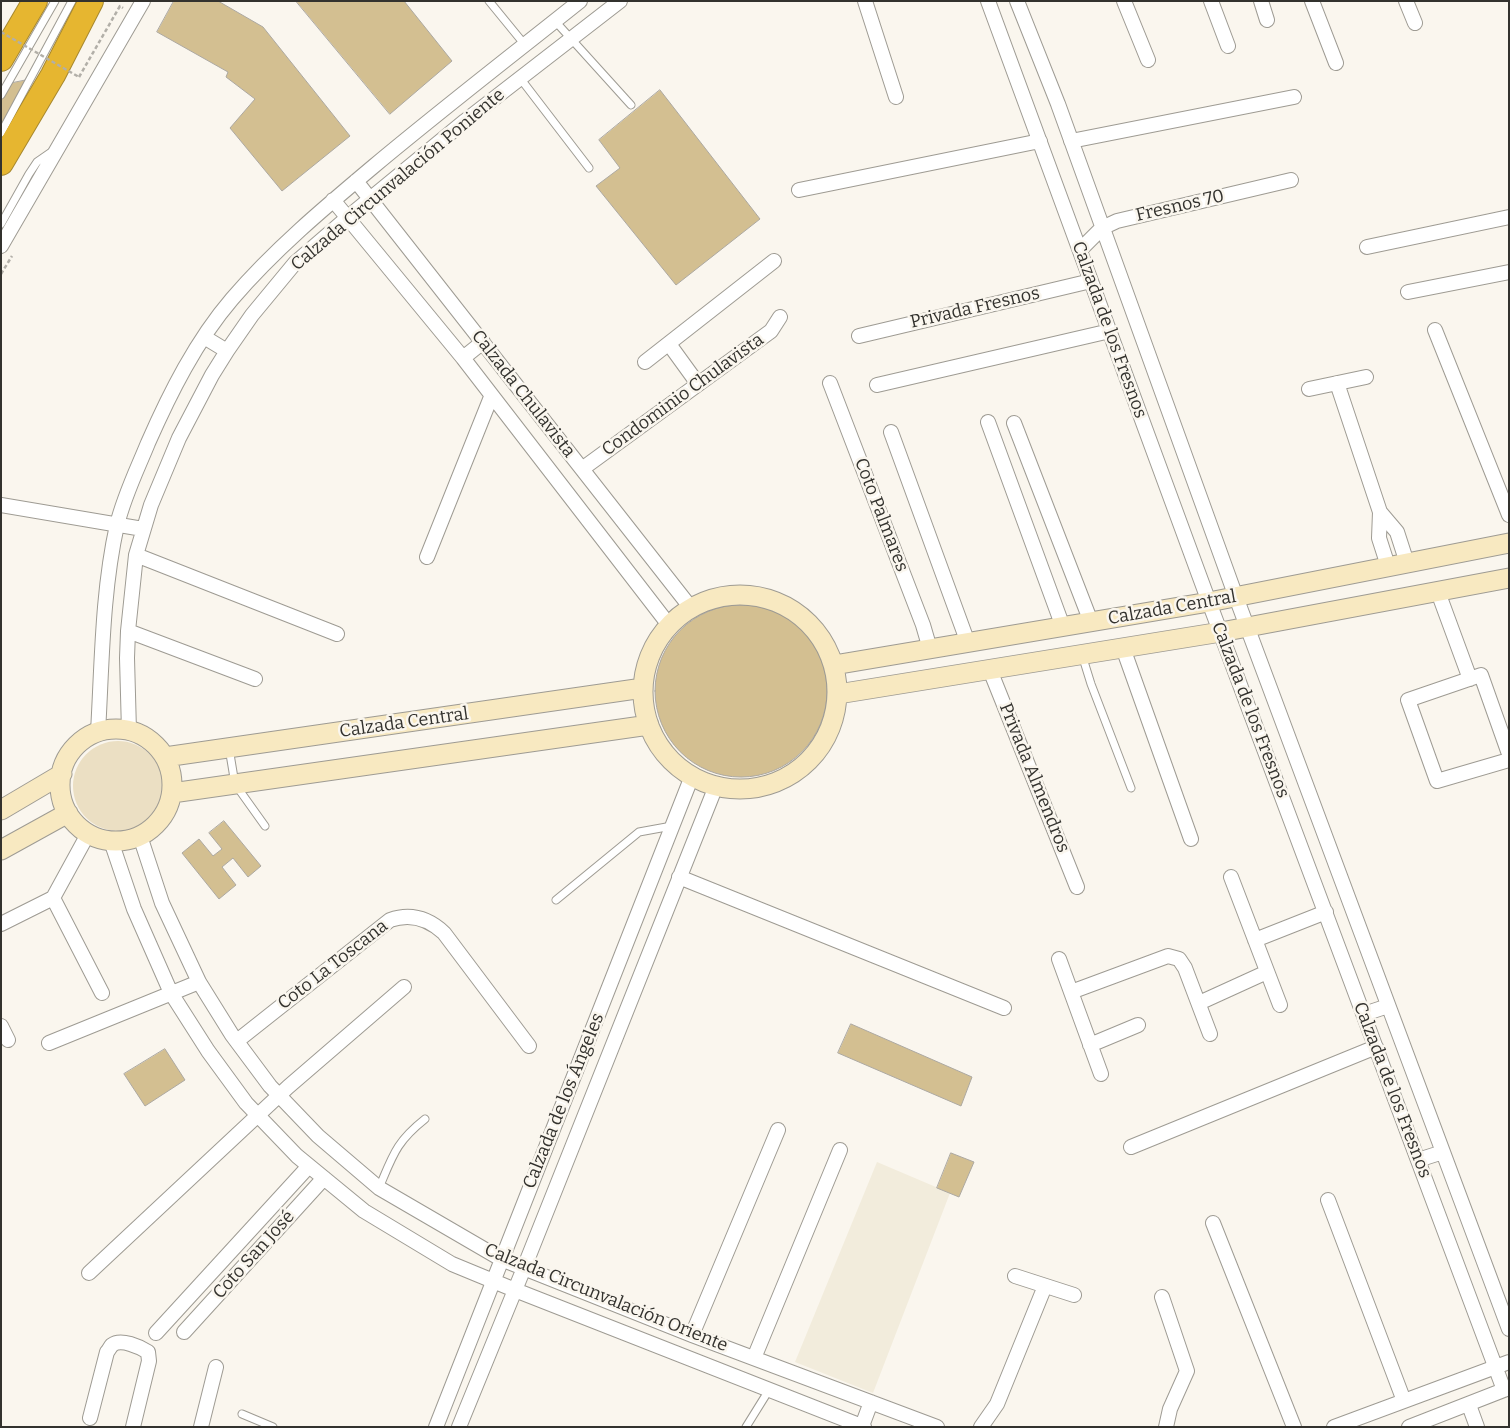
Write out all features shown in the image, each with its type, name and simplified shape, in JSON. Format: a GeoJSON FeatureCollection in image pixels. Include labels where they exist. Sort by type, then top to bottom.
{"type":"FeatureCollection","features":[{"type":"Feature","properties":{"kind":"highway"},"geometry":{"type":"LineString","coordinates":[[1,59],[35,1]]}},
{"type":"Feature","properties":{"kind":"highway"},"geometry":{"type":"LineString","coordinates":[[1,163],[53,74],[92,1]]}},
{"type":"Feature","properties":{"kind":"highway"},"geometry":{"type":"LineString","coordinates":[[1,183],[53,74]]}},
{"type":"Feature","properties":{"kind":"street"},"geometry":{"type":"LineString","coordinates":[[1,246],[143,1]]}},
{"type":"Feature","properties":{"kind":"street","name":"Calzada Circunvalación Poniente"},"geometry":{"type":"LineString","coordinates":[[98,732],[109,568],[117,524],[125,496],[156,426],[188,362],[204,337],[231,300],[278,249],[333,200],[450,103],[580,1]]}},
{"type":"Feature","properties":{"kind":"street","name":"Calzada Circunvalación Poniente"},"geometry":{"type":"LineString","coordinates":[[129,731],[128,631],[136,555],[151,505],[179,438],[226,351],[252,315],[295,263],[465,121],[620,1]]}},
{"type":"Feature","properties":{"kind":"street"},"geometry":{"type":"LineString","coordinates":[[865,1],[896,98]]}},
{"type":"Feature","properties":{"kind":"street","name":"Calzada de los Fresnos"},"geometry":{"type":"LineString","coordinates":[[988,1],[1418,1160],[1502,1364],[1506,1389]]}},
{"type":"Feature","properties":{"kind":"street","name":"Calzada de los Fresnos"},"geometry":{"type":"LineString","coordinates":[[1017,1],[1071,141],[1247,627],[1509,1329]]}},
{"type":"Feature","properties":{"kind":"street"},"geometry":{"type":"LineString","coordinates":[[1124,1],[1148,60]]}},
{"type":"Feature","properties":{"kind":"street"},"geometry":{"type":"LineString","coordinates":[[1212,1],[1228,46]]}},
{"type":"Feature","properties":{"kind":"street"},"geometry":{"type":"LineString","coordinates":[[1260,1],[1267,20]]}},
{"type":"Feature","properties":{"kind":"street"},"geometry":{"type":"LineString","coordinates":[[1312,1],[1336,64]]}},
{"type":"Feature","properties":{"kind":"street"},"geometry":{"type":"LineString","coordinates":[[1406,1],[1415,23]]}},
{"type":"Feature","properties":{"kind":"street"},"geometry":{"type":"LineString","coordinates":[[1071,141],[1294,96]]}},
{"type":"Feature","properties":{"kind":"street"},"geometry":{"type":"LineString","coordinates":[[450,103],[465,121]]}},
{"type":"Feature","properties":{"kind":"street"},"geometry":{"type":"LineString","coordinates":[[800,190],[1040,141]]}},
{"type":"Feature","properties":{"kind":"street","name":"Fresnos 70"},"geometry":{"type":"LineString","coordinates":[[1080,250],[1102,228],[1117,221],[1291,180]]}},
{"type":"Feature","properties":{"kind":"street","name":"Calzada Chulavista"},"geometry":{"type":"LineString","coordinates":[[356,181],[690,608]]}},
{"type":"Feature","properties":{"kind":"street","name":"Calzada Chulavista"},"geometry":{"type":"LineString","coordinates":[[333,200],[463,358],[669,625]]}},
{"type":"Feature","properties":{"kind":"street"},"geometry":{"type":"LineString","coordinates":[[1367,247],[1509,217]]}},
{"type":"Feature","properties":{"kind":"street"},"geometry":{"type":"LineString","coordinates":[[645,362],[774,261]]}},
{"type":"Feature","properties":{"kind":"street"},"geometry":{"type":"LineString","coordinates":[[1408,292],[1509,272]]}},
{"type":"Feature","properties":{"kind":"street","name":"Privada Fresnos"},"geometry":{"type":"LineString","coordinates":[[859,336],[1091,282]]}},
{"type":"Feature","properties":{"kind":"street","name":"Condominio Chulavista"},"geometry":{"type":"LineString","coordinates":[[582,469],[771,331],[780,318]]}},
{"type":"Feature","properties":{"kind":"street"},"geometry":{"type":"LineString","coordinates":[[1435,330],[1509,515]]}},
{"type":"Feature","properties":{"kind":"street"},"geometry":{"type":"LineString","coordinates":[[877,385],[1110,332]]}},
{"type":"Feature","properties":{"kind":"street"},"geometry":{"type":"LineString","coordinates":[[204,337],[226,351]]}},
{"type":"Feature","properties":{"kind":"street"},"geometry":{"type":"LineString","coordinates":[[463,358],[483,342]]}},
{"type":"Feature","properties":{"kind":"street"},"geometry":{"type":"LineString","coordinates":[[669,344],[698,384]]}},
{"type":"Feature","properties":{"kind":"street"},"geometry":{"type":"LineString","coordinates":[[1309,389],[1366,377]]}},
{"type":"Feature","properties":{"kind":"street","name":"Coto Palmares"},"geometry":{"type":"LineString","coordinates":[[830,383],[920,616],[930,649]]}},
{"type":"Feature","properties":{"kind":"street"},"geometry":{"type":"LineString","coordinates":[[1336,383],[1380,512],[1379,538],[1388,566]]}},
{"type":"Feature","properties":{"kind":"street"},"geometry":{"type":"LineString","coordinates":[[427,557],[492,396]]}},
{"type":"Feature","properties":{"kind":"street"},"geometry":{"type":"LineString","coordinates":[[988,422],[1063,627]]}},
{"type":"Feature","properties":{"kind":"street"},"geometry":{"type":"LineString","coordinates":[[1014,423],[1091,622]]}},
{"type":"Feature","properties":{"kind":"street"},"geometry":{"type":"LineString","coordinates":[[891,432],[968,643]]}},
{"type":"Feature","properties":{"kind":"street"},"geometry":{"type":"LineString","coordinates":[[1,505],[144,529]]}},
{"type":"Feature","properties":{"kind":"street"},"geometry":{"type":"LineString","coordinates":[[1380,512],[1397,532],[1408,563]]}},
{"type":"Feature","properties":{"kind":"street","name":"Calzada Central"},"geometry":{"type":"LineString","coordinates":[[834,665],[1210,602],[1509,543]]}},
{"type":"Feature","properties":{"kind":"street"},"geometry":{"type":"LineString","coordinates":[[136,555],[337,634]]}},
{"type":"Feature","properties":{"kind":"street","name":"Calzada Central"},"geometry":{"type":"LineString","coordinates":[[838,694],[1221,632],[1509,578]]}},
{"type":"Feature","properties":{"kind":"street"},"geometry":{"type":"LineString","coordinates":[[1438,592],[1470,679]]}},
{"type":"Feature","properties":{"kind":"street"},"geometry":{"type":"LineString","coordinates":[[747,595],[767,598],[801,616],[816,630],[834,665],[838,694],[834,718],[824,741],[809,761],[789,776],[766,786],[741,789],[716,786],[692,776],[678,766],[656,740],[644,707],[643,688],[645,671],[658,639],[669,625],[690,608],[718,598],[747,595]]}},
{"type":"Feature","properties":{"kind":"street"},"geometry":{"type":"LineString","coordinates":[[128,631],[255,679]]}},
{"type":"Feature","properties":{"kind":"street"},"geometry":{"type":"LineString","coordinates":[[1124,648],[1191,839]]}},
{"type":"Feature","properties":{"kind":"street","name":"Privada Almendros"},"geometry":{"type":"LineString","coordinates":[[990,670],[1078,887]]}},
{"type":"Feature","properties":{"kind":"street"},"geometry":{"type":"LineString","coordinates":[[1509,754],[1481,675],[1408,700],[1437,781],[1509,760]]}},
{"type":"Feature","properties":{"kind":"street","name":"Calzada Central"},"geometry":{"type":"LineString","coordinates":[[165,757],[643,688]]}},
{"type":"Feature","properties":{"kind":"street","name":"Calzada Central"},"geometry":{"type":"LineString","coordinates":[[172,793],[649,724]]}},
{"type":"Feature","properties":{"kind":"street"},"geometry":{"type":"LineString","coordinates":[[129,731],[143,736],[156,745],[165,757],[172,774],[172,793],[166,811],[155,826],[140,836],[126,841],[111,841],[88,834],[77,825],[68,813],[62,800],[60,787],[62,774],[69,756],[81,742],[98,732],[129,731]]}},
{"type":"Feature","properties":{"kind":"street"},"geometry":{"type":"LineString","coordinates":[[1,810],[62,774]]}},
{"type":"Feature","properties":{"kind":"street","name":"Calzada de los Ángeles"},"geometry":{"type":"LineString","coordinates":[[436,1427],[692,776]]}},
{"type":"Feature","properties":{"kind":"street","name":"Calzada de los Ángeles"},"geometry":{"type":"LineString","coordinates":[[459,1427],[716,786]]}},
{"type":"Feature","properties":{"kind":"street"},"geometry":{"type":"LineString","coordinates":[[1,850],[68,813]]}},
{"type":"Feature","properties":{"kind":"street"},"geometry":{"type":"LineString","coordinates":[[1,924],[53,898],[88,834]]}},
{"type":"Feature","properties":{"kind":"street","name":"Calzada Circunvalación Oriente"},"geometry":{"type":"LineString","coordinates":[[140,836],[162,903],[199,982],[236,1041],[280,1095],[318,1136],[379,1188],[502,1259],[692,1335],[937,1427]]}},
{"type":"Feature","properties":{"kind":"street","name":"Calzada Circunvalación Oriente"},"geometry":{"type":"LineString","coordinates":[[111,841],[134,909],[172,993],[208,1051],[246,1103],[297,1156],[364,1211],[452,1264],[863,1426]]}},
{"type":"Feature","properties":{"kind":"street"},"geometry":{"type":"LineString","coordinates":[[1231,876],[1280,1005]]}},
{"type":"Feature","properties":{"kind":"street"},"geometry":{"type":"LineString","coordinates":[[679,877],[1004,1008]]}},
{"type":"Feature","properties":{"kind":"street"},"geometry":{"type":"LineString","coordinates":[[53,898],[102,993]]}},
{"type":"Feature","properties":{"kind":"street"},"geometry":{"type":"LineString","coordinates":[[1255,940],[1326,912]]}},
{"type":"Feature","properties":{"kind":"street","name":"Coto La Toscana"},"geometry":{"type":"LineString","coordinates":[[236,1041],[390,920],[410,916],[430,922],[444,933],[529,1046]]}},
{"type":"Feature","properties":{"kind":"street"},"geometry":{"type":"LineString","coordinates":[[1071,992],[1168,956],[1178,959],[1185,968],[1210,1034]]}},
{"type":"Feature","properties":{"kind":"street"},"geometry":{"type":"LineString","coordinates":[[1060,959],[1100,1074]]}},
{"type":"Feature","properties":{"kind":"street"},"geometry":{"type":"LineString","coordinates":[[1199,1003],[1267,972]]}},
{"type":"Feature","properties":{"kind":"street"},"geometry":{"type":"LineString","coordinates":[[49,1044],[199,982]]}},
{"type":"Feature","properties":{"kind":"street"},"geometry":{"type":"LineString","coordinates":[[89,1272],[280,1095],[404,987]]}},
{"type":"Feature","properties":{"kind":"street"},"geometry":{"type":"LineString","coordinates":[[1364,1014],[1388,1006]]}},
{"type":"Feature","properties":{"kind":"street"},"geometry":{"type":"LineString","coordinates":[[1090,1045],[1138,1025]]}},
{"type":"Feature","properties":{"kind":"street"},"geometry":{"type":"LineString","coordinates":[[1,1026],[8,1040]]}},
{"type":"Feature","properties":{"kind":"street"},"geometry":{"type":"LineString","coordinates":[[1131,1146],[1376,1047]]}},
{"type":"Feature","properties":{"kind":"street"},"geometry":{"type":"LineString","coordinates":[[692,1335],[778,1130]]}},
{"type":"Feature","properties":{"kind":"street"},"geometry":{"type":"LineString","coordinates":[[754,1358],[840,1150]]}},
{"type":"Feature","properties":{"kind":"street"},"geometry":{"type":"LineString","coordinates":[[1418,1160],[1443,1152]]}},
{"type":"Feature","properties":{"kind":"street"},"geometry":{"type":"LineString","coordinates":[[156,1333],[309,1166]]}},
{"type":"Feature","properties":{"kind":"street","name":"Coto San José"},"geometry":{"type":"LineString","coordinates":[[184,1332],[324,1178]]}},
{"type":"Feature","properties":{"kind":"street"},"geometry":{"type":"LineString","coordinates":[[1328,1200],[1404,1401]]}},
{"type":"Feature","properties":{"kind":"street"},"geometry":{"type":"LineString","coordinates":[[1213,1223],[1294,1427]]}},
{"type":"Feature","properties":{"kind":"street"},"geometry":{"type":"LineString","coordinates":[[1014,1276],[1074,1295]]}},
{"type":"Feature","properties":{"kind":"street"},"geometry":{"type":"LineString","coordinates":[[981,1427],[996,1404],[1044,1286]]}},
{"type":"Feature","properties":{"kind":"street"},"geometry":{"type":"LineString","coordinates":[[1162,1297],[1187,1371],[1170,1409],[1166,1427]]}},
{"type":"Feature","properties":{"kind":"street"},"geometry":{"type":"LineString","coordinates":[[90,1418],[107,1352],[113,1345],[119,1342],[141,1347],[148,1352],[149,1361],[134,1427]]}},
{"type":"Feature","properties":{"kind":"street"},"geometry":{"type":"LineString","coordinates":[[1334,1427],[1502,1364]]}},
{"type":"Feature","properties":{"kind":"street"},"geometry":{"type":"LineString","coordinates":[[201,1427],[216,1367]]}},
{"type":"Feature","properties":{"kind":"street"},"geometry":{"type":"LineString","coordinates":[[1409,1427],[1506,1389]]}},
{"type":"Feature","properties":{"kind":"street"},"geometry":{"type":"LineString","coordinates":[[863,1426],[871,1402]]}},
{"type":"Feature","properties":{"kind":"street"},"geometry":{"type":"LineString","coordinates":[[992,1427],[996,1404]]}},
{"type":"Feature","properties":{"kind":"street"},"geometry":{"type":"LineString","coordinates":[[1469,1405],[1477,1427]]}},
{"type":"Feature","properties":{"kind":"street"},"geometry":{"type":"LineString","coordinates":[[1170,1409],[1176,1427]]}},
{"type":"Feature","properties":{"kind":"lane"},"geometry":{"type":"LineString","coordinates":[[1,95],[55,1]]}},
{"type":"Feature","properties":{"kind":"lane"},"geometry":{"type":"LineString","coordinates":[[1,133],[72,1]]}},
{"type":"Feature","properties":{"kind":"lane"},"geometry":{"type":"LineString","coordinates":[[489,1],[525,44]]}},
{"type":"Feature","properties":{"kind":"lane"},"geometry":{"type":"LineString","coordinates":[[555,21],[631,105]]}},
{"type":"Feature","properties":{"kind":"lane"},"geometry":{"type":"LineString","coordinates":[[520,78],[588,168]]}},
{"type":"Feature","properties":{"kind":"lane"},"geometry":{"type":"LineString","coordinates":[[1,224],[29,174],[38,162],[59,146]]}},
{"type":"Feature","properties":{"kind":"lane"},"geometry":{"type":"LineString","coordinates":[[1082,655],[1090,684],[1131,788]]}},
{"type":"Feature","properties":{"kind":"lane"},"geometry":{"type":"LineString","coordinates":[[229,748],[235,784],[265,826]]}},
{"type":"Feature","properties":{"kind":"lane"},"geometry":{"type":"LineString","coordinates":[[556,900],[639,832],[672,826]]}},
{"type":"Feature","properties":{"kind":"lane"},"geometry":{"type":"LineString","coordinates":[[379,1188],[395,1149],[408,1133],[425,1119]]}},
{"type":"Feature","properties":{"kind":"lane"},"geometry":{"type":"LineString","coordinates":[[746,1427],[769,1390]]}},
{"type":"Feature","properties":{"kind":"lane"},"geometry":{"type":"LineString","coordinates":[[242,1414],[273,1427]]}},
{"type":"Feature","properties":{"kind":"path"},"geometry":{"type":"LineString","coordinates":[[1,32],[79,77]]}},
{"type":"Feature","properties":{"kind":"shaded area"},"geometry":{"type":"Polygon","coordinates":[[[118,741],[127,742],[143,749],[155,761],[162,777],[162,795],[155,811],[143,823],[127,830],[118,831],[109,830],[93,823],[81,811],[74,795],[73,786],[74,777],[81,761],[93,749],[109,742],[118,741]]]}},
{"type":"Feature","properties":{"kind":"shaded area"},"geometry":{"type":"Polygon","coordinates":[[[877,1162],[950,1193],[873,1393],[795,1362],[877,1162]]]}},
{"type":"Feature","properties":{"kind":"building"},"geometry":{"type":"Polygon","coordinates":[[[174,1],[218,1],[263,27],[350,136],[282,191],[230,128],[255,99],[226,77],[228,72],[157,32],[174,1]]]}},
{"type":"Feature","properties":{"kind":"building"},"geometry":{"type":"Polygon","coordinates":[[[296,1],[404,1],[452,61],[390,114],[296,1]]]}},
{"type":"Feature","properties":{"kind":"building"},"geometry":{"type":"Polygon","coordinates":[[[27,80],[1,125],[1,100],[12,83],[27,80]]]}},
{"type":"Feature","properties":{"kind":"building"},"geometry":{"type":"Polygon","coordinates":[[[660,90],[760,219],[676,285],[596,186],[620,168],[599,140],[660,90]]]}},
{"type":"Feature","properties":{"kind":"building"},"geometry":{"type":"Polygon","coordinates":[[[749,605],[766,608],[782,615],[796,624],[808,636],[824,666],[827,691],[826,708],[821,724],[808,746],[796,758],[766,774],[733,777],[716,774],[700,767],[686,758],[674,746],[658,716],[655,683],[658,666],[665,650],[674,636],[686,624],[716,608],[749,605]]]}},
{"type":"Feature","properties":{"kind":"building"},"geometry":{"type":"Polygon","coordinates":[[[224,821],[261,866],[248,877],[233,858],[222,867],[236,885],[219,899],[182,853],[199,839],[213,856],[222,849],[209,833],[224,821]]]}},
{"type":"Feature","properties":{"kind":"building"},"geometry":{"type":"Polygon","coordinates":[[[851,1024],[972,1077],[961,1106],[838,1053],[851,1024]]]}},
{"type":"Feature","properties":{"kind":"building"},"geometry":{"type":"Polygon","coordinates":[[[165,1049],[185,1080],[145,1106],[124,1074],[165,1049]]]}},
{"type":"Feature","properties":{"kind":"building"},"geometry":{"type":"Polygon","coordinates":[[[951,1153],[974,1162],[959,1197],[937,1188],[951,1153]]]}}]}
